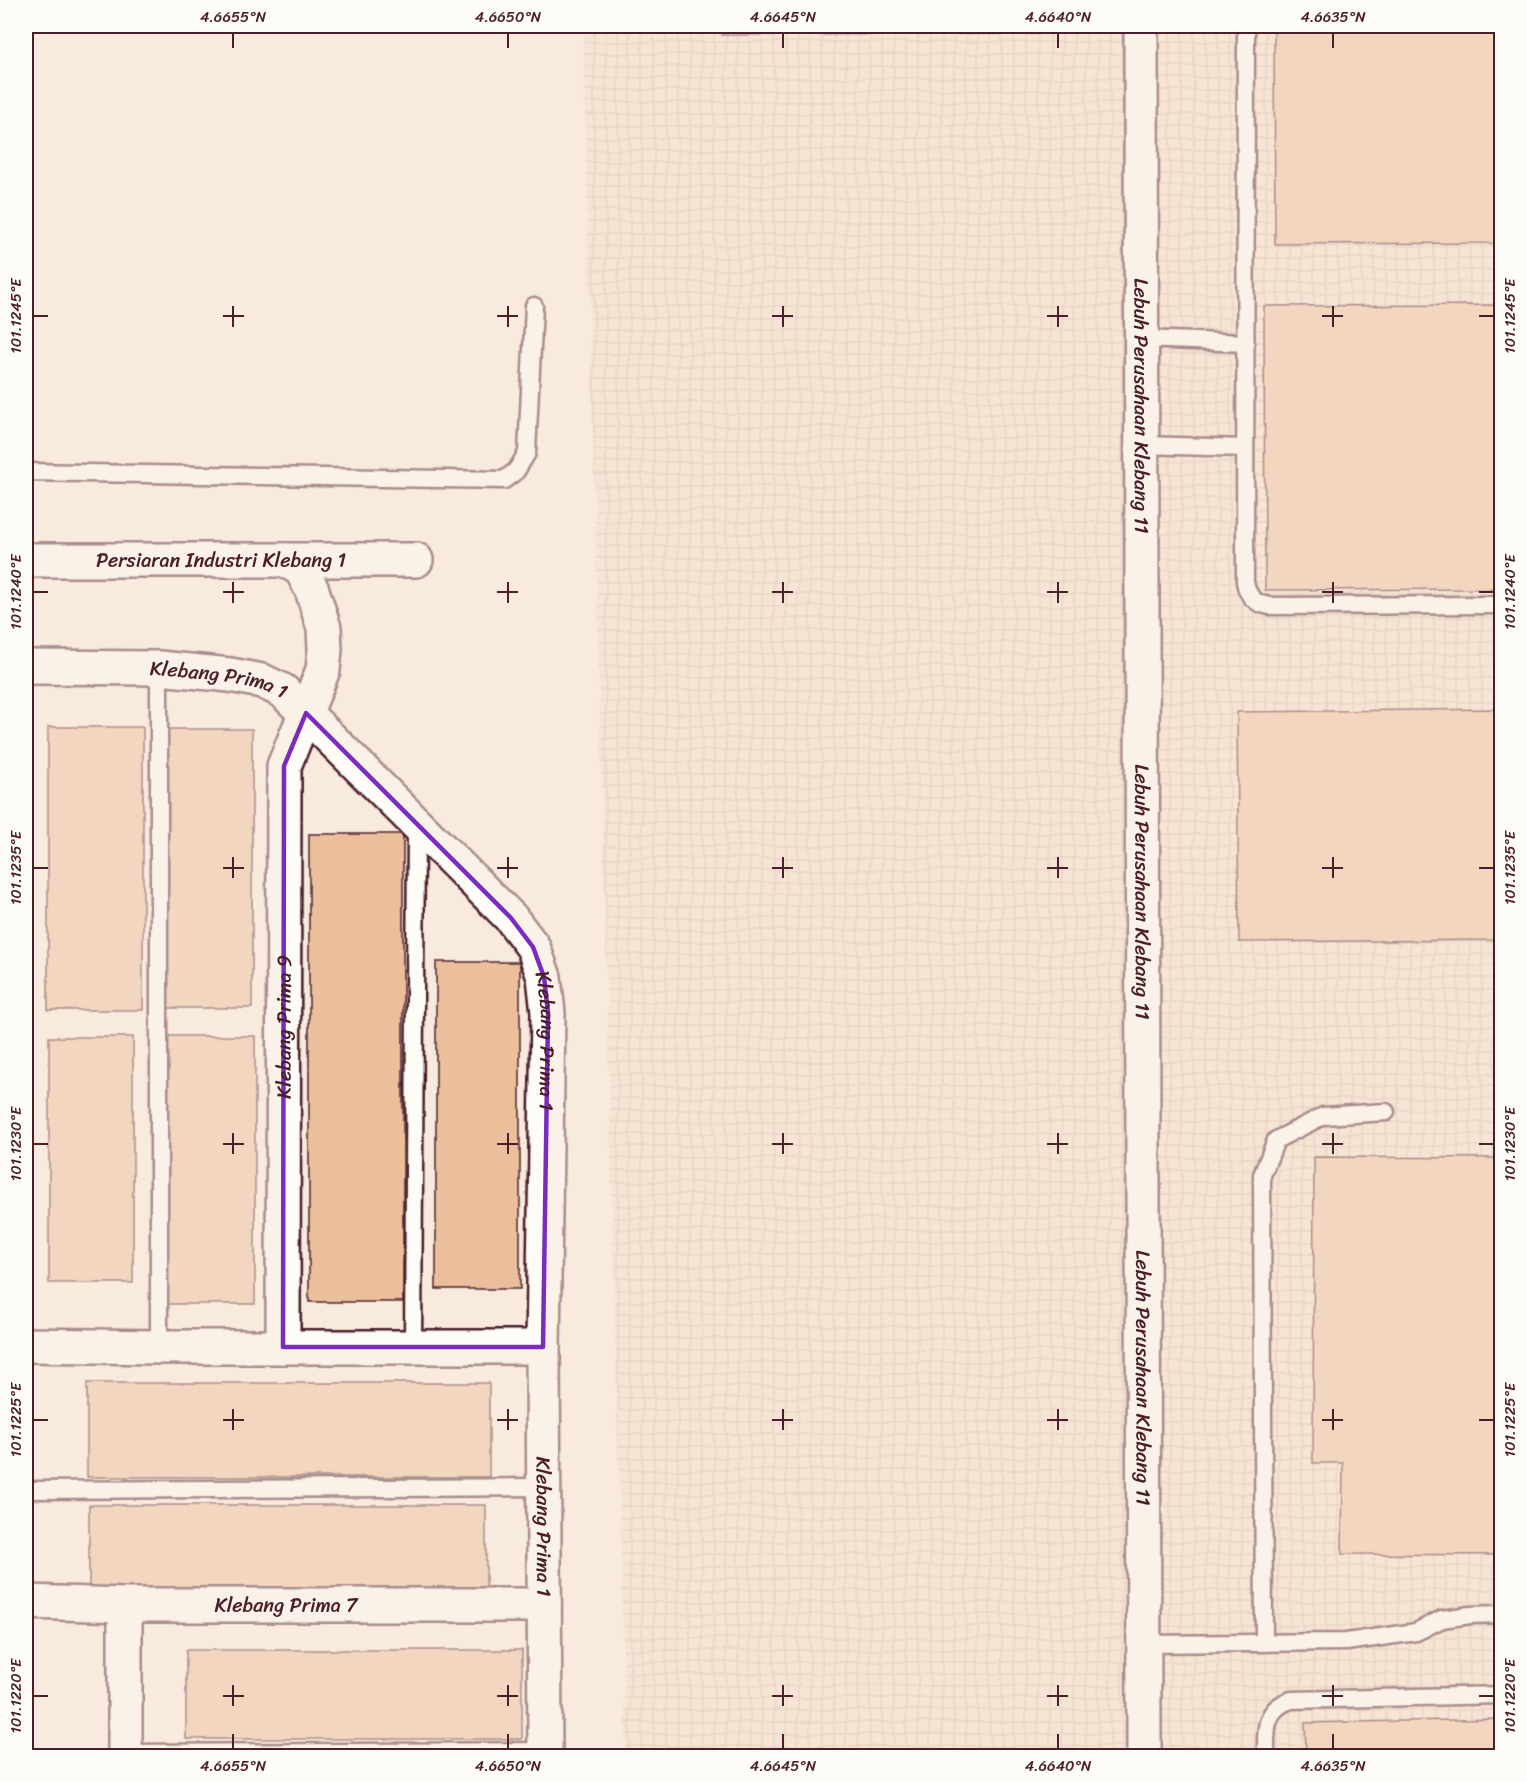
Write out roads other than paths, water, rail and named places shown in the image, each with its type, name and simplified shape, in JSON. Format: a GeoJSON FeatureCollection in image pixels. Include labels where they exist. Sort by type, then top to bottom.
{"type":"FeatureCollection","features":[{"type":"Feature","properties":{"kind":"street","name":"Lebuh Perusahaan Klebang 11"},"geometry":{"type":"LineString","coordinates":[[1142,26],[1144,1756]]}},
{"type":"Feature","properties":{"kind":"street","name":"Persiaran Industri Klebang 1"},"geometry":{"type":"LineString","coordinates":[[26,560],[416,560]]}},
{"type":"Feature","properties":{"kind":"street","name":"Klebang Prima 9"},"geometry":{"type":"LineString","coordinates":[[282,1347],[284,766],[323,670],[324,628],[312,590],[301,570],[284,560]]}},
{"type":"Feature","properties":{"kind":"street","name":"Klebang Prima 1"},"geometry":{"type":"LineString","coordinates":[[26,667],[159,668],[230,675],[262,681],[283,691],[511,918],[533,947],[544,977],[548,1012],[543,1347],[545,1754]]}},
{"type":"Feature","properties":{"kind":"street"},"geometry":{"type":"LineString","coordinates":[[26,1345],[543,1347]]}},
{"type":"Feature","properties":{"kind":"street","name":"Klebang Prima 7"},"geometry":{"type":"LineString","coordinates":[[26,1602],[125,1605],[544,1605]]}},
{"type":"Feature","properties":{"kind":"street"},"geometry":{"type":"LineString","coordinates":[[125,1605],[125,1755]]}},
{"type":"Feature","properties":{"kind":"lane"},"geometry":{"type":"LineString","coordinates":[[1246,26],[1245,582],[1247,591],[1252,599],[1261,605],[1270,606],[1502,605]]}},
{"type":"Feature","properties":{"kind":"lane"},"geometry":{"type":"LineString","coordinates":[[26,472],[504,480],[516,471],[527,453],[534,306]]}},
{"type":"Feature","properties":{"kind":"lane"},"geometry":{"type":"LineString","coordinates":[[1142,339],[1246,343]]}},
{"type":"Feature","properties":{"kind":"lane"},"geometry":{"type":"LineString","coordinates":[[1142,445],[1245,448]]}},
{"type":"Feature","properties":{"kind":"lane"},"geometry":{"type":"LineString","coordinates":[[159,668],[159,1347]]}},
{"type":"Feature","properties":{"kind":"lane"},"geometry":{"type":"LineString","coordinates":[[413,1347],[416,823]]}},
{"type":"Feature","properties":{"kind":"lane"},"geometry":{"type":"LineString","coordinates":[[1264,1643],[1262,1175],[1276,1140],[1323,1116],[1386,1112]]}},
{"type":"Feature","properties":{"kind":"lane"},"geometry":{"type":"LineString","coordinates":[[26,1490],[544,1486]]}},
{"type":"Feature","properties":{"kind":"lane"},"geometry":{"type":"LineString","coordinates":[[1143,1644],[1346,1642],[1416,1632],[1442,1619],[1470,1614],[1502,1614]]}},
{"type":"Feature","properties":{"kind":"lane"},"geometry":{"type":"LineString","coordinates":[[1266,1756],[1267,1722],[1281,1703],[1291,1700],[1502,1695]]}},
{"type":"Feature","properties":{"kind":"lane"},"geometry":{"type":"LineString","coordinates":[[125,1755],[545,1754]]}}]}
